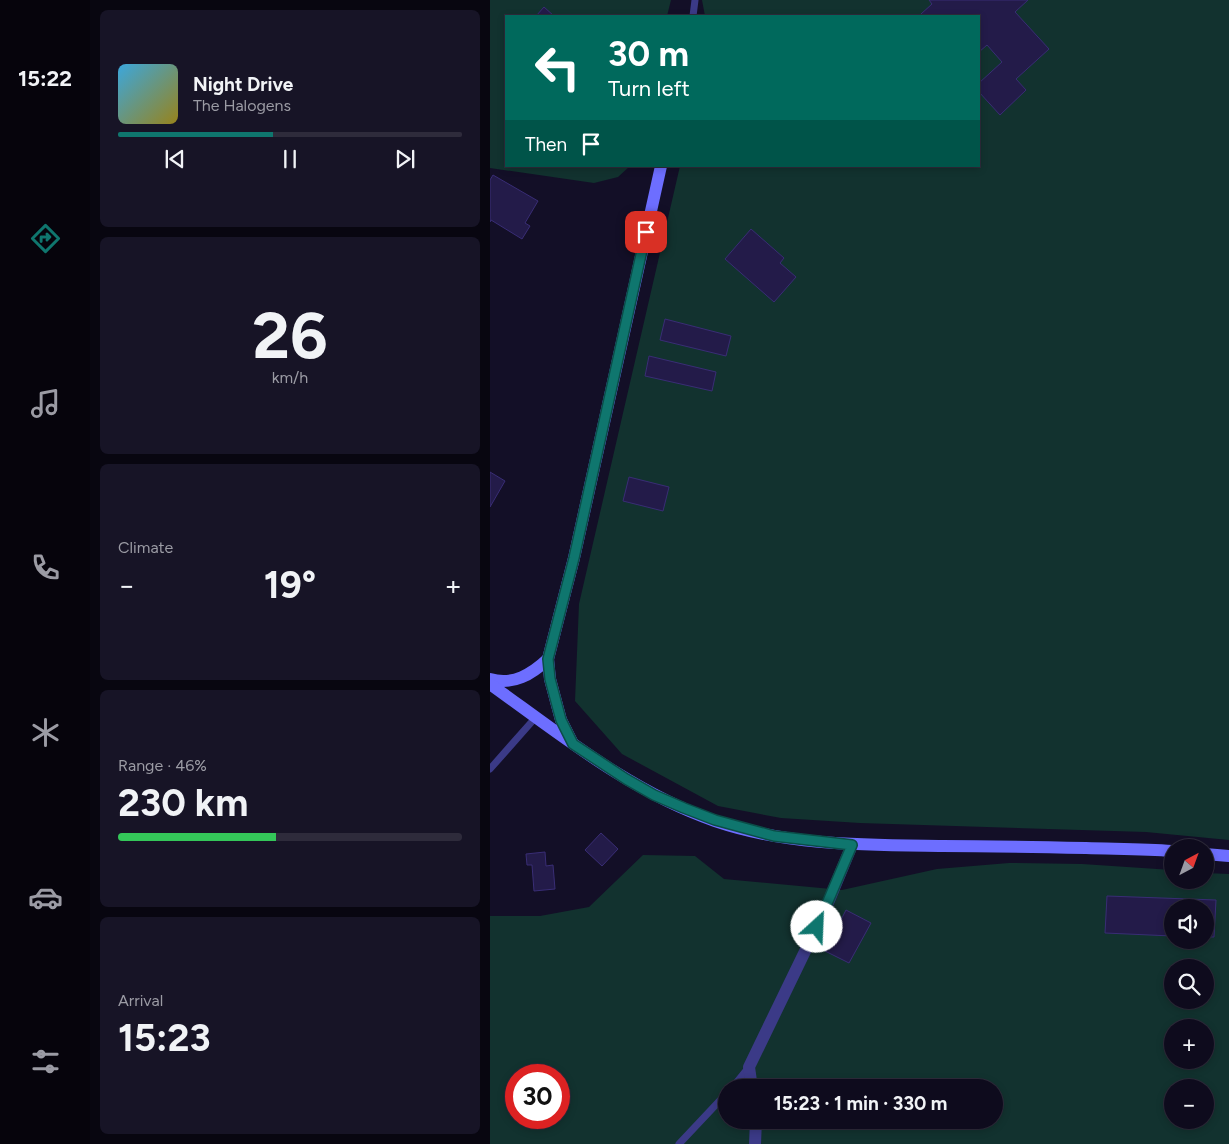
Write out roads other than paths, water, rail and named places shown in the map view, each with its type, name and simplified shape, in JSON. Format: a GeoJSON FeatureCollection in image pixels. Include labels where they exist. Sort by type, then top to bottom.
{"type":"FeatureCollection","features":[{"type":"Feature","properties":{"kind":"street"},"geometry":{"type":"LineString","coordinates":[[573,744],[561,720],[550,679],[548,659],[574,558],[661,167]]}},
{"type":"Feature","properties":{"kind":"street"},"geometry":{"type":"LineString","coordinates":[[490,679],[497,681],[519,679],[538,668],[548,659]]}},
{"type":"Feature","properties":{"kind":"street"},"geometry":{"type":"LineString","coordinates":[[490,684],[573,744],[654,795],[715,820],[774,836],[852,845],[1000,846],[1164,851]]}},
{"type":"Feature","properties":{"kind":"street"},"geometry":{"type":"LineString","coordinates":[[751,1079],[749,1067],[825,910],[852,845]]}},
{"type":"Feature","properties":{"kind":"street"},"geometry":{"type":"LineString","coordinates":[[1214,855],[1229,856]]}},
{"type":"Feature","properties":{"kind":"street"},"geometry":{"type":"LineString","coordinates":[[754,1144],[755,1129]]}},
{"type":"Feature","properties":{"kind":"lane"},"geometry":{"type":"LineString","coordinates":[[693,15],[695,0]]}},
{"type":"Feature","properties":{"kind":"lane"},"geometry":{"type":"LineString","coordinates":[[490,769],[536,717]]}},
{"type":"Feature","properties":{"kind":"lane"},"geometry":{"type":"LineString","coordinates":[[739,1079],[749,1067]]}},
{"type":"Feature","properties":{"kind":"lane"},"geometry":{"type":"LineString","coordinates":[[680,1144],[718,1103]]}}]}
